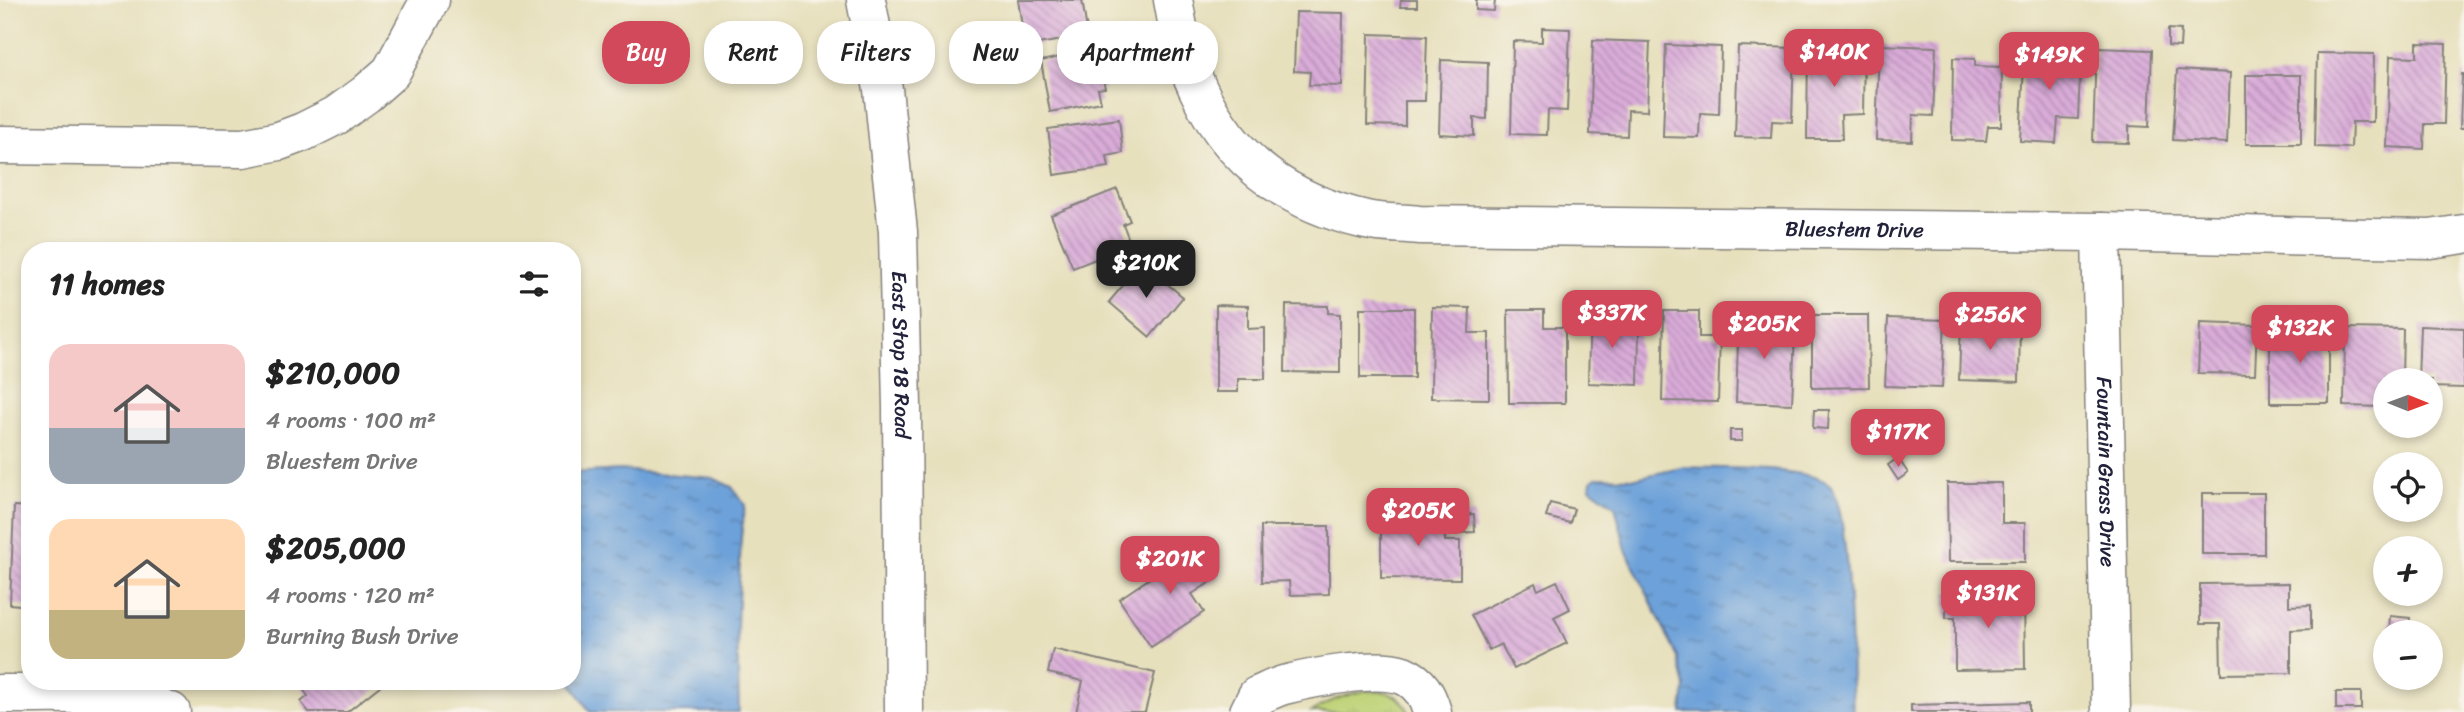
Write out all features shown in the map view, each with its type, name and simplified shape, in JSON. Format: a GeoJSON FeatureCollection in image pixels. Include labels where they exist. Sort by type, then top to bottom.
{"type":"FeatureCollection","features":[{"type":"Feature","properties":{"kind":"street"},"geometry":{"type":"LineString","coordinates":[[0,145],[243,148],[279,141],[337,115],[391,72],[430,0]]}},
{"type":"Feature","properties":{"kind":"street","name":"East Stop 18 Road"},"geometry":{"type":"LineString","coordinates":[[866,0],[883,89],[898,233],[904,712]]}},
{"type":"Feature","properties":{"kind":"street","name":"Bluestem Drive"},"geometry":{"type":"LineString","coordinates":[[1173,0],[1185,59],[1208,111],[1237,151],[1279,186],[1326,209],[1369,221],[1419,225],[2101,232],[2372,239],[2430,239],[2464,234]]}},
{"type":"Feature","properties":{"kind":"street","name":"Fountain Grass Drive"},"geometry":{"type":"LineString","coordinates":[[2101,232],[2110,712]]}},
{"type":"Feature","properties":{"kind":"street"},"geometry":{"type":"LineString","coordinates":[[1249,712],[1257,696],[1285,684],[1357,672],[1403,675],[1418,684],[1427,695],[1432,712]]}},
{"type":"Feature","properties":{"kind":"street"},"geometry":{"type":"LineString","coordinates":[[0,694],[124,697],[172,712]]}},
{"type":"Feature","properties":{"kind":"green space"},"geometry":{"type":"Polygon","coordinates":[[[1372,690],[1394,695],[1409,712],[1311,712],[1340,698],[1372,690]]]}},
{"type":"Feature","properties":{"kind":"water"},"geometry":{"type":"Polygon","coordinates":[[[1685,467],[1782,471],[1818,478],[1829,484],[1836,497],[1842,522],[1846,555],[1853,712],[1682,712],[1685,687],[1678,658],[1626,550],[1615,506],[1590,488],[1591,481],[1596,477],[1636,478],[1685,467]]]}},
{"type":"Feature","properties":{"kind":"water"},"geometry":{"type":"Polygon","coordinates":[[[620,470],[713,478],[732,487],[745,505],[737,626],[739,712],[590,712],[576,690],[581,690],[581,472],[620,470]]]}},
{"type":"Feature","properties":{"kind":"building"},"geometry":{"type":"Polygon","coordinates":[[[1018,0],[1082,0],[1086,21],[1057,21],[1057,41],[1043,43],[1043,21],[1021,21],[1018,0]]]}},
{"type":"Feature","properties":{"kind":"building"},"geometry":{"type":"Polygon","coordinates":[[[1401,0],[1417,0],[1417,7],[1400,7],[1401,0]]]}},
{"type":"Feature","properties":{"kind":"building"},"geometry":{"type":"Polygon","coordinates":[[[1476,0],[1495,0],[1494,11],[1476,10],[1476,0]]]}},
{"type":"Feature","properties":{"kind":"building"},"geometry":{"type":"Polygon","coordinates":[[[1296,12],[1343,13],[1342,86],[1309,85],[1310,72],[1294,71],[1296,12]]]}},
{"type":"Feature","properties":{"kind":"building"},"geometry":{"type":"Polygon","coordinates":[[[1542,28],[1570,29],[1567,111],[1548,110],[1547,135],[1511,134],[1513,41],[1542,42],[1542,28]]]}},
{"type":"Feature","properties":{"kind":"building"},"geometry":{"type":"Polygon","coordinates":[[[2168,29],[2181,30],[2180,47],[2168,46],[2168,29]]]}},
{"type":"Feature","properties":{"kind":"building"},"geometry":{"type":"Polygon","coordinates":[[[1369,34],[1427,36],[1425,101],[1405,101],[1405,126],[1367,125],[1369,34]]]}},
{"type":"Feature","properties":{"kind":"building"},"geometry":{"type":"Polygon","coordinates":[[[1593,40],[1650,42],[1647,111],[1628,110],[1627,136],[1590,134],[1593,40]]]}},
{"type":"Feature","properties":{"kind":"building"},"geometry":{"type":"Polygon","coordinates":[[[2417,43],[2446,44],[2444,124],[2425,124],[2424,149],[2387,147],[2390,56],[2417,57],[2417,43]]]}},
{"type":"Feature","properties":{"kind":"building"},"geometry":{"type":"Polygon","coordinates":[[[1666,45],[1721,47],[1719,114],[1700,113],[1699,138],[1663,137],[1666,45]]]}},
{"type":"Feature","properties":{"kind":"building"},"geometry":{"type":"Polygon","coordinates":[[[1879,45],[1936,47],[1933,116],[1913,115],[1912,141],[1876,140],[1879,45]]]}},
{"type":"Feature","properties":{"kind":"building"},"geometry":{"type":"Polygon","coordinates":[[[1738,46],[1794,48],[1792,122],[1772,121],[1771,138],[1735,137],[1738,46]]]}},
{"type":"Feature","properties":{"kind":"building"},"geometry":{"type":"Polygon","coordinates":[[[1808,46],[1864,46],[1863,114],[1841,115],[1842,139],[1807,139],[1808,46]]]}},
{"type":"Feature","properties":{"kind":"building"},"geometry":{"type":"Polygon","coordinates":[[[2025,47],[2081,50],[2078,119],[2058,118],[2056,143],[2020,141],[2025,47]]]}},
{"type":"Feature","properties":{"kind":"building"},"geometry":{"type":"Polygon","coordinates":[[[2096,48],[2152,50],[2149,127],[2129,126],[2129,143],[2093,142],[2096,48]]]}},
{"type":"Feature","properties":{"kind":"building"},"geometry":{"type":"Polygon","coordinates":[[[2317,53],[2374,54],[2373,122],[2352,122],[2351,148],[2315,147],[2317,53]]]}},
{"type":"Feature","properties":{"kind":"building"},"geometry":{"type":"Polygon","coordinates":[[[1057,58],[1057,84],[1104,84],[1105,88],[1098,89],[1101,102],[1050,112],[1043,61],[1057,58]]]}},
{"type":"Feature","properties":{"kind":"building"},"geometry":{"type":"Polygon","coordinates":[[[1953,58],[1975,59],[1975,66],[2002,67],[2001,126],[1988,126],[1986,141],[1952,140],[1953,58]]]}},
{"type":"Feature","properties":{"kind":"building"},"geometry":{"type":"Polygon","coordinates":[[[1441,60],[1488,62],[1487,119],[1474,118],[1474,136],[1439,134],[1441,60]]]}},
{"type":"Feature","properties":{"kind":"building"},"geometry":{"type":"Polygon","coordinates":[[[2177,70],[2230,73],[2227,143],[2173,140],[2177,70]]]}},
{"type":"Feature","properties":{"kind":"building"},"geometry":{"type":"Polygon","coordinates":[[[2462,74],[2464,128],[2460,128],[2462,74]]]}},
{"type":"Feature","properties":{"kind":"building"},"geometry":{"type":"Polygon","coordinates":[[[2246,75],[2301,75],[2301,144],[2246,144],[2246,75]]]}},
{"type":"Feature","properties":{"kind":"building"},"geometry":{"type":"Polygon","coordinates":[[[1119,119],[1123,153],[1107,156],[1109,167],[1054,175],[1048,129],[1119,119]]]}},
{"type":"Feature","properties":{"kind":"building"},"geometry":{"type":"Polygon","coordinates":[[[1117,189],[1130,221],[1123,224],[1131,245],[1073,268],[1051,215],[1117,189]]]}},
{"type":"Feature","properties":{"kind":"building"},"geometry":{"type":"Polygon","coordinates":[[[1142,263],[1183,297],[1150,337],[1109,302],[1142,263]]]}},
{"type":"Feature","properties":{"kind":"building"},"geometry":{"type":"Polygon","coordinates":[[[1216,305],[1248,306],[1248,329],[1265,328],[1265,379],[1238,379],[1238,392],[1216,392],[1216,305]]]}},
{"type":"Feature","properties":{"kind":"building"},"geometry":{"type":"Polygon","coordinates":[[[1286,305],[1328,306],[1328,313],[1340,314],[1340,373],[1285,372],[1286,305]]]}},
{"type":"Feature","properties":{"kind":"building"},"geometry":{"type":"Polygon","coordinates":[[[1432,307],[1470,308],[1469,333],[1489,333],[1489,399],[1431,398],[1432,307]]]}},
{"type":"Feature","properties":{"kind":"building"},"geometry":{"type":"Polygon","coordinates":[[[1360,308],[1414,308],[1414,378],[1360,378],[1360,308]]]}},
{"type":"Feature","properties":{"kind":"building"},"geometry":{"type":"Polygon","coordinates":[[[1508,310],[1544,310],[1544,327],[1565,327],[1565,403],[1509,403],[1508,310]]]}},
{"type":"Feature","properties":{"kind":"building"},"geometry":{"type":"Polygon","coordinates":[[[1590,310],[1626,311],[1625,333],[1639,333],[1638,385],[1588,383],[1590,310]]]}},
{"type":"Feature","properties":{"kind":"building"},"geometry":{"type":"Polygon","coordinates":[[[1664,311],[1699,311],[1699,337],[1720,337],[1718,402],[1662,401],[1664,311]]]}},
{"type":"Feature","properties":{"kind":"building"},"geometry":{"type":"Polygon","coordinates":[[[1739,312],[1774,314],[1773,331],[1795,332],[1792,404],[1736,402],[1739,312]]]}},
{"type":"Feature","properties":{"kind":"building"},"geometry":{"type":"Polygon","coordinates":[[[1812,315],[1868,315],[1869,387],[1812,388],[1812,315]]]}},
{"type":"Feature","properties":{"kind":"building"},"geometry":{"type":"Polygon","coordinates":[[[1888,318],[1945,320],[1942,388],[1885,386],[1888,318]]]}},
{"type":"Feature","properties":{"kind":"building"},"geometry":{"type":"Polygon","coordinates":[[[1961,323],[2020,324],[2019,382],[1959,380],[1961,323]]]}},
{"type":"Feature","properties":{"kind":"building"},"geometry":{"type":"Polygon","coordinates":[[[2200,323],[2257,325],[2255,374],[2198,373],[2200,323]]]}},
{"type":"Feature","properties":{"kind":"building"},"geometry":{"type":"Polygon","coordinates":[[[2329,326],[2329,403],[2270,403],[2270,327],[2329,326]]]}},
{"type":"Feature","properties":{"kind":"building"},"geometry":{"type":"Polygon","coordinates":[[[2420,326],[2464,328],[2464,388],[2443,387],[2443,368],[2418,368],[2420,326]]]}},
{"type":"Feature","properties":{"kind":"building"},"geometry":{"type":"Polygon","coordinates":[[[2345,328],[2403,329],[2402,368],[2373,368],[2373,407],[2344,406],[2345,328]]]}},
{"type":"Feature","properties":{"kind":"building"},"geometry":{"type":"Polygon","coordinates":[[[1814,410],[1829,410],[1828,429],[1813,428],[1814,410]]]}},
{"type":"Feature","properties":{"kind":"building"},"geometry":{"type":"Polygon","coordinates":[[[1730,430],[1742,430],[1742,441],[1730,441],[1730,430]]]}},
{"type":"Feature","properties":{"kind":"building"},"geometry":{"type":"Polygon","coordinates":[[[1898,458],[1908,473],[1898,480],[1888,465],[1898,458]]]}},
{"type":"Feature","properties":{"kind":"building"},"geometry":{"type":"Polygon","coordinates":[[[1947,483],[2002,483],[2002,523],[2025,523],[2025,562],[1948,562],[1947,483]]]}},
{"type":"Feature","properties":{"kind":"building"},"geometry":{"type":"Polygon","coordinates":[[[2202,493],[2264,493],[2264,554],[2202,554],[2202,493]]]}},
{"type":"Feature","properties":{"kind":"building"},"geometry":{"type":"Polygon","coordinates":[[[1550,503],[1574,509],[1570,523],[1546,517],[1550,503]]]}},
{"type":"Feature","properties":{"kind":"building"},"geometry":{"type":"Polygon","coordinates":[[[14,506],[21,506],[21,605],[10,604],[14,506]]]}},
{"type":"Feature","properties":{"kind":"building"},"geometry":{"type":"Polygon","coordinates":[[[1381,514],[1444,515],[1445,541],[1460,541],[1460,579],[1381,578],[1381,514]]]}},
{"type":"Feature","properties":{"kind":"building"},"geometry":{"type":"Polygon","coordinates":[[[1474,514],[1475,532],[1457,533],[1457,515],[1474,514]]]}},
{"type":"Feature","properties":{"kind":"building"},"geometry":{"type":"Polygon","coordinates":[[[1261,526],[1329,526],[1329,594],[1290,595],[1289,581],[1262,582],[1261,526]]]}},
{"type":"Feature","properties":{"kind":"building"},"geometry":{"type":"Polygon","coordinates":[[[1199,545],[1220,576],[1192,594],[1204,612],[1151,647],[1119,599],[1199,545]]]}},
{"type":"Feature","properties":{"kind":"building"},"geometry":{"type":"Polygon","coordinates":[[[1557,581],[1570,609],[1554,617],[1567,643],[1514,669],[1501,644],[1489,650],[1471,615],[1535,583],[1538,590],[1557,581]]]}},
{"type":"Feature","properties":{"kind":"building"},"geometry":{"type":"Polygon","coordinates":[[[2289,583],[2289,606],[2311,605],[2311,629],[2291,630],[2291,673],[2221,674],[2220,624],[2200,624],[2200,584],[2289,583]]]}},
{"type":"Feature","properties":{"kind":"building"},"geometry":{"type":"Polygon","coordinates":[[[2024,592],[2025,669],[1955,670],[1955,618],[1946,618],[1946,593],[2024,592]]]}},
{"type":"Feature","properties":{"kind":"building"},"geometry":{"type":"Polygon","coordinates":[[[2390,616],[2410,618],[2410,620],[2390,620],[2390,616]]]}},
{"type":"Feature","properties":{"kind":"building"},"geometry":{"type":"Polygon","coordinates":[[[1053,649],[1155,673],[1145,712],[1076,712],[1083,681],[1048,673],[1053,649]]]}},
{"type":"Feature","properties":{"kind":"building"},"geometry":{"type":"Polygon","coordinates":[[[304,690],[375,690],[347,712],[309,712],[301,702],[308,696],[304,690]]]}},
{"type":"Feature","properties":{"kind":"building"},"geometry":{"type":"Polygon","coordinates":[[[2336,692],[2361,692],[2361,709],[2336,709],[2336,692]]]}},
{"type":"Feature","properties":{"kind":"building"},"geometry":{"type":"Polygon","coordinates":[[[2029,702],[2029,712],[1911,712],[1911,705],[2029,702]]]}}]}
